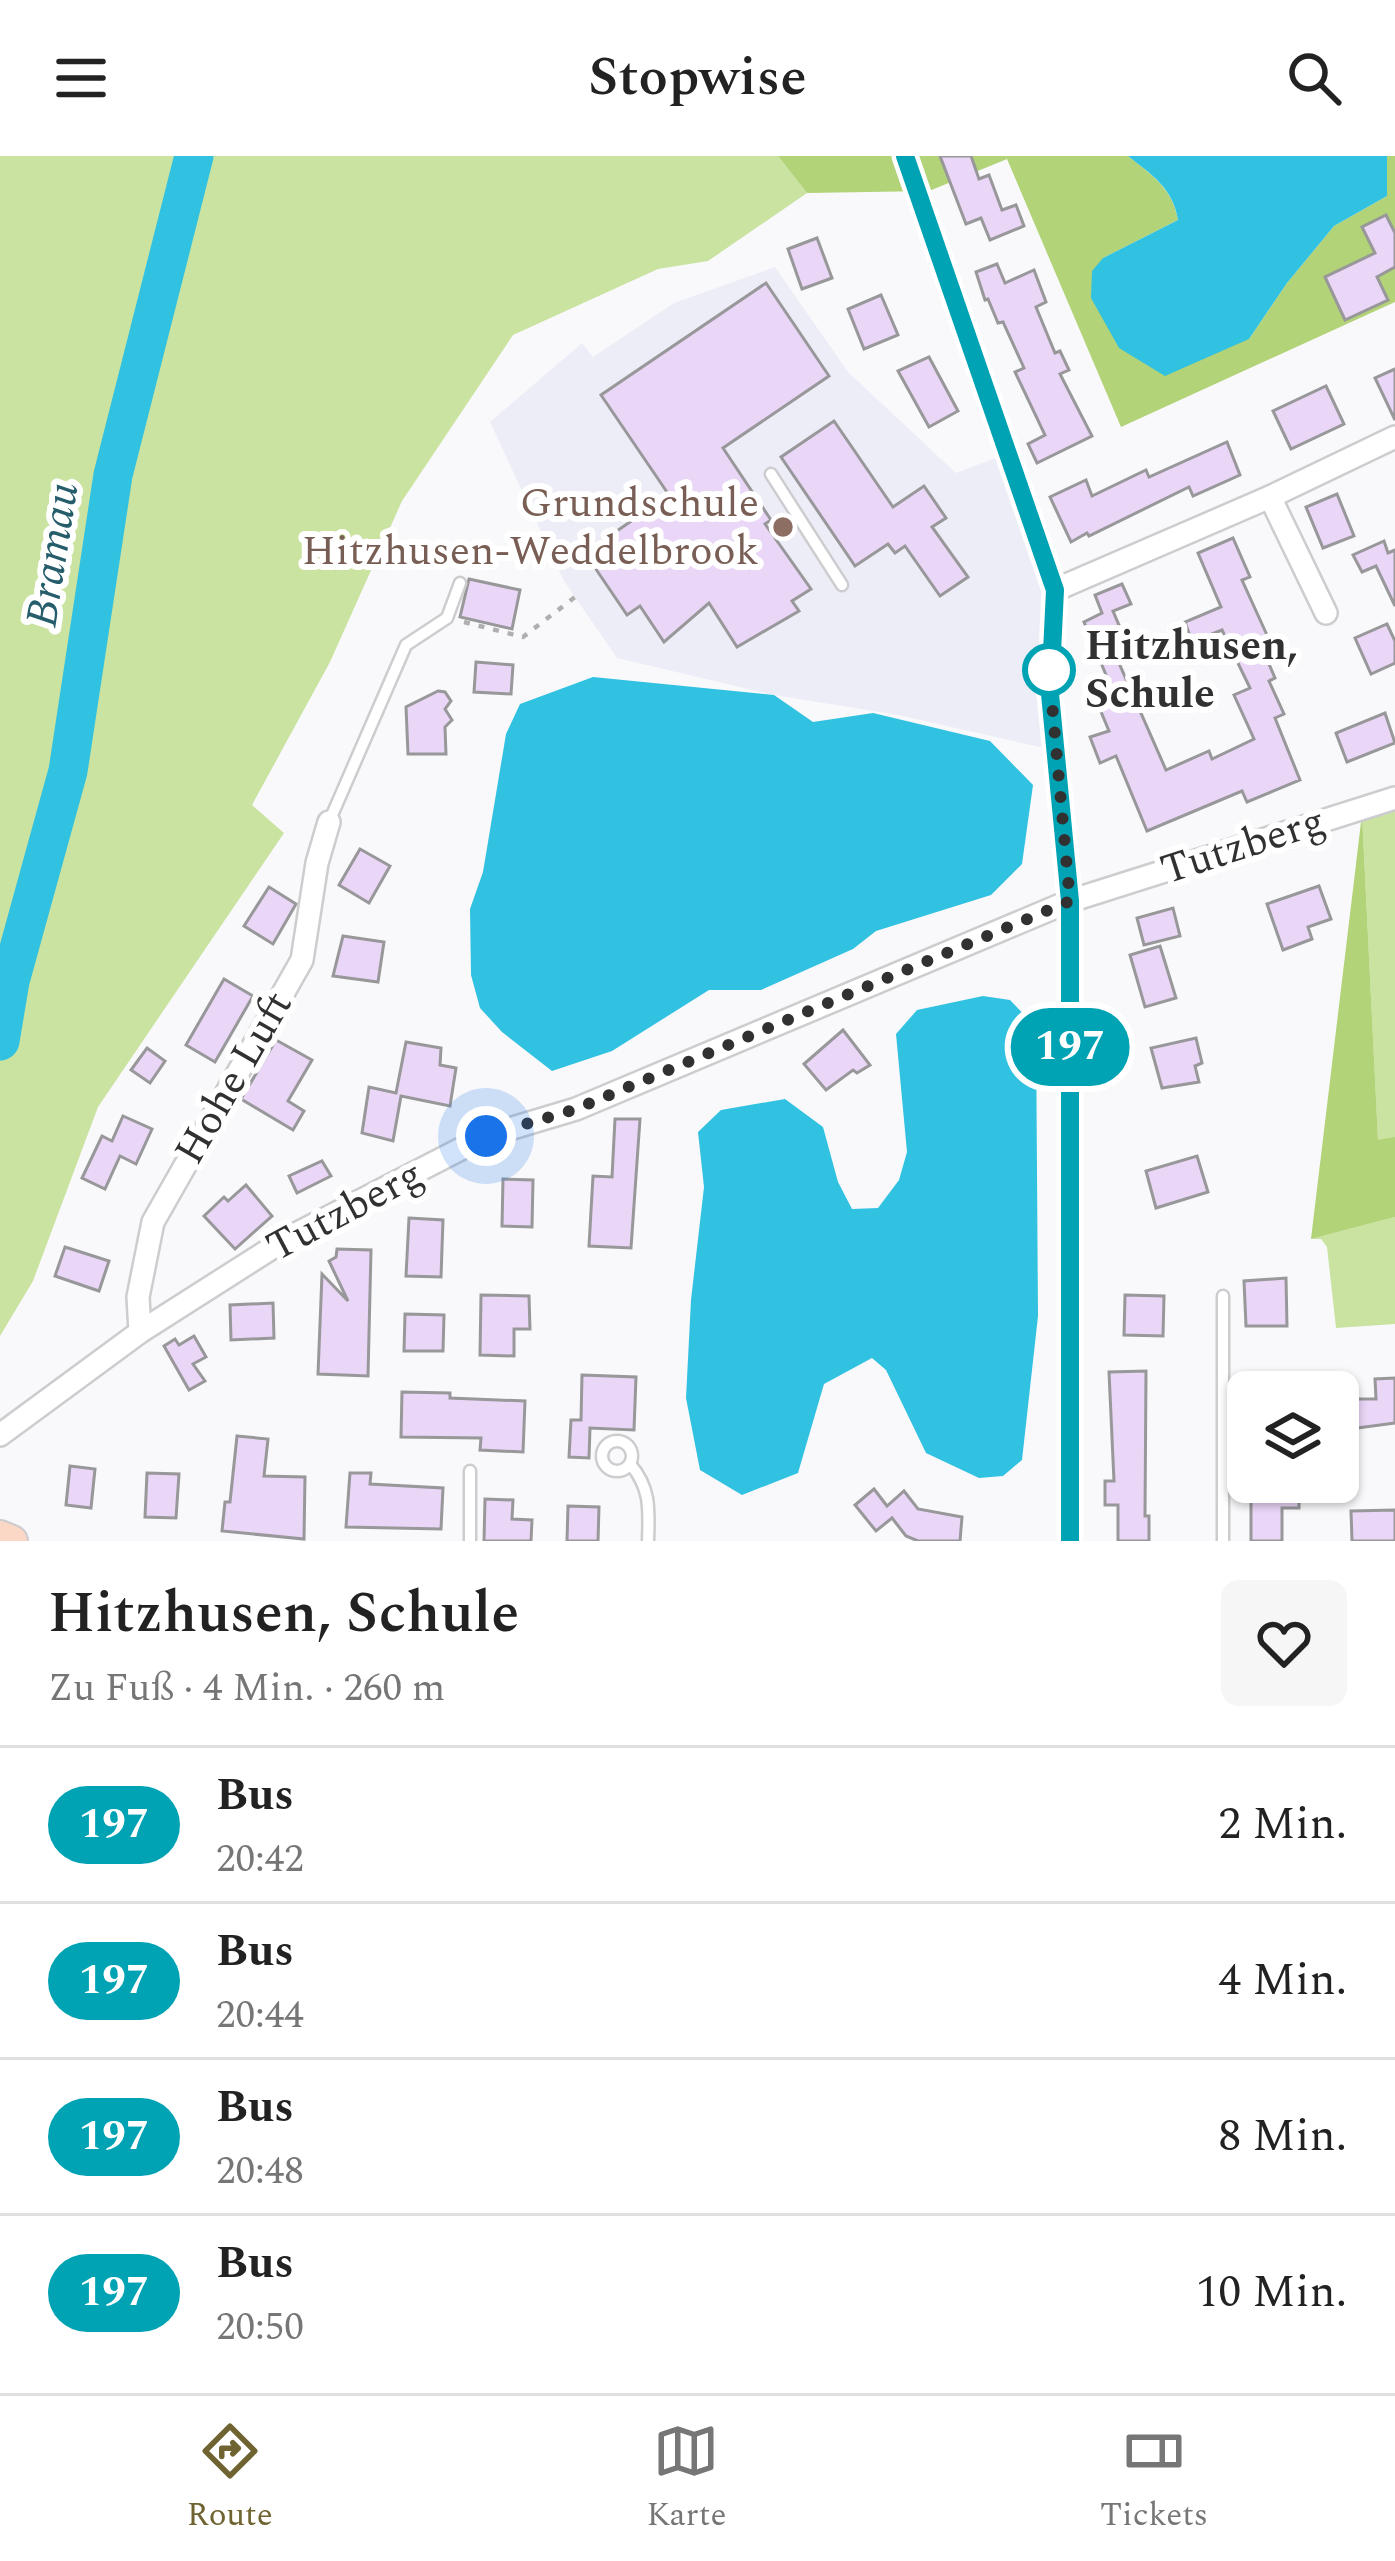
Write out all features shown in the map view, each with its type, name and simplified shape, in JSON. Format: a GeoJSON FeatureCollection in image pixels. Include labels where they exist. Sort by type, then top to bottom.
{"type":"FeatureCollection","features":[{"type":"Feature","properties":{"kind":"street"},"geometry":{"type":"LineString","coordinates":[[905,156],[1055,590],[1050,682],[1070,901],[1070,1541]]}},
{"type":"Feature","properties":{"kind":"street"},"geometry":{"type":"LineString","coordinates":[[1055,590],[1395,437]]}},
{"type":"Feature","properties":{"kind":"street"},"geometry":{"type":"LineString","coordinates":[[1270,497],[1326,613]]}},
{"type":"Feature","properties":{"kind":"street","name":"Tutzberg"},"geometry":{"type":"LineString","coordinates":[[0,1435],[140,1332],[286,1240],[486,1136],[576,1109],[1070,901],[1395,798]]}},
{"type":"Feature","properties":{"kind":"street","name":"Hohe Luft"},"geometry":{"type":"LineString","coordinates":[[140,1332],[138,1297],[153,1222],[302,960],[317,863],[329,823]]}},
{"type":"Feature","properties":{"kind":"street"},"geometry":{"type":"LineString","coordinates":[[0,1536],[13,1541]]}},
{"type":"Feature","properties":{"kind":"lane"},"geometry":{"type":"LineString","coordinates":[[771,474],[842,585]]}},
{"type":"Feature","properties":{"kind":"lane"},"geometry":{"type":"LineString","coordinates":[[329,823],[406,644],[447,618],[460,583]]}},
{"type":"Feature","properties":{"kind":"lane"},"geometry":{"type":"LineString","coordinates":[[1223,1296],[1223,1541]]}},
{"type":"Feature","properties":{"kind":"lane"},"geometry":{"type":"LineString","coordinates":[[630,1464],[644,1480],[650,1502],[648,1541]]}},
{"type":"Feature","properties":{"kind":"lane"},"geometry":{"type":"LineString","coordinates":[[470,1471],[470,1541]]}},
{"type":"Feature","properties":{"kind":"path"},"geometry":{"type":"LineString","coordinates":[[447,618],[523,637],[575,597]]}},
{"type":"Feature","properties":{"kind":"shaded area","name":"Grundschule Hitzhusen-Weddelbrook"},"geometry":{"type":"Polygon","coordinates":[[[775,267],[848,372],[956,473],[1001,456],[1050,589],[1053,750],[898,715],[774,695],[617,658],[564,581],[490,422],[582,343],[593,357],[674,303],[775,267]]]}},
{"type":"Feature","properties":{"kind":"green space"},"geometry":{"type":"Polygon","coordinates":[[[0,156],[778,156],[807,193],[708,261],[658,269],[513,335],[402,501],[330,662],[252,805],[284,833],[98,1107],[33,1281],[0,1336],[0,156]]]}},
{"type":"Feature","properties":{"kind":"green space"},"geometry":{"type":"Polygon","coordinates":[[[778,156],[1128,156],[1166,191],[1178,220],[1103,258],[1249,339],[1334,226],[1387,196],[1387,156],[1395,156],[1395,302],[1121,427],[1007,159],[929,191],[807,193],[778,156]]]}},
{"type":"Feature","properties":{"kind":"green space"},"geometry":{"type":"Polygon","coordinates":[[[1395,803],[1395,1137],[1378,1142],[1362,814],[1395,803]]]}},
{"type":"Feature","properties":{"kind":"green space"},"geometry":{"type":"Polygon","coordinates":[[[1362,814],[1378,1140],[1395,1137],[1395,1217],[1311,1239],[1362,814]]]}},
{"type":"Feature","properties":{"kind":"green space"},"geometry":{"type":"Polygon","coordinates":[[[1395,1217],[1395,1324],[1336,1328],[1327,1247],[1321,1239],[1311,1239],[1395,1217]]]}},
{"type":"Feature","properties":{"kind":"water"},"geometry":{"type":"Polygon","coordinates":[[[1128,156],[1387,156],[1387,196],[1334,226],[1249,339],[1165,376],[1119,348],[1091,298],[1092,271],[1103,258],[1178,220],[1166,191],[1128,156]]]}},
{"type":"Feature","properties":{"kind":"water"},"geometry":{"type":"Polygon","coordinates":[[[593,677],[774,695],[813,722],[873,713],[990,741],[1033,785],[1022,864],[991,895],[876,931],[853,949],[761,990],[709,990],[612,1051],[552,1071],[480,1008],[471,975],[470,909],[483,872],[506,734],[520,704],[593,677]]]}},
{"type":"Feature","properties":{"kind":"water"},"geometry":{"type":"Polygon","coordinates":[[[983,996],[1010,1000],[1036,1027],[1038,1316],[1022,1460],[1003,1476],[979,1478],[926,1453],[886,1370],[872,1358],[824,1384],[798,1473],[742,1495],[700,1470],[686,1398],[704,1187],[698,1132],[721,1110],[785,1099],[823,1127],[838,1182],[852,1209],[878,1208],[899,1180],[907,1152],[896,1034],[917,1010],[983,996]]]}},
{"type":"Feature","properties":{"kind":"building"},"geometry":{"type":"Polygon","coordinates":[[[940,156],[971,156],[979,179],[989,175],[1002,210],[1016,205],[1024,226],[990,240],[981,218],[966,224],[940,156]]]}},
{"type":"Feature","properties":{"kind":"building"},"geometry":{"type":"Polygon","coordinates":[[[1386,215],[1395,233],[1395,267],[1377,277],[1388,300],[1345,320],[1325,277],[1375,253],[1362,227],[1386,215]]]}},
{"type":"Feature","properties":{"kind":"building"},"geometry":{"type":"Polygon","coordinates":[[[817,238],[832,278],[802,289],[788,249],[817,238]]]}},
{"type":"Feature","properties":{"kind":"building"},"geometry":{"type":"Polygon","coordinates":[[[997,264],[1005,283],[1034,270],[1046,302],[1036,307],[1055,353],[1060,351],[1069,370],[1060,374],[1092,436],[1037,463],[1028,444],[1045,435],[1015,372],[1024,368],[1003,322],[998,323],[985,300],[976,272],[997,264]]]}},
{"type":"Feature","properties":{"kind":"building"},"geometry":{"type":"Polygon","coordinates":[[[766,283],[829,376],[723,448],[771,520],[765,524],[811,589],[792,601],[799,611],[737,647],[709,603],[664,642],[640,606],[627,615],[585,553],[669,495],[601,395],[766,283]]]}},
{"type":"Feature","properties":{"kind":"building"},"geometry":{"type":"Polygon","coordinates":[[[881,295],[898,335],[864,349],[848,309],[881,295]]]}},
{"type":"Feature","properties":{"kind":"building"},"geometry":{"type":"Polygon","coordinates":[[[929,357],[958,411],[929,427],[898,371],[929,357]]]}},
{"type":"Feature","properties":{"kind":"building"},"geometry":{"type":"Polygon","coordinates":[[[1395,369],[1395,420],[1375,378],[1395,369]]]}},
{"type":"Feature","properties":{"kind":"building"},"geometry":{"type":"Polygon","coordinates":[[[1326,386],[1344,424],[1291,449],[1273,411],[1326,386]]]}},
{"type":"Feature","properties":{"kind":"building"},"geometry":{"type":"Polygon","coordinates":[[[834,421],[893,507],[924,486],[946,518],[932,527],[968,577],[940,596],[905,546],[895,553],[888,544],[855,566],[781,457],[834,421]]]}},
{"type":"Feature","properties":{"kind":"building"},"geometry":{"type":"Polygon","coordinates":[[[1227,442],[1240,475],[1193,496],[1189,487],[1071,542],[1050,497],[1086,480],[1092,496],[1146,470],[1149,477],[1227,442]]]}},
{"type":"Feature","properties":{"kind":"building"},"geometry":{"type":"Polygon","coordinates":[[[1337,494],[1354,536],[1323,548],[1306,507],[1337,494]]]}},
{"type":"Feature","properties":{"kind":"building"},"geometry":{"type":"Polygon","coordinates":[[[1233,538],[1250,577],[1242,580],[1272,646],[1263,650],[1275,678],[1269,681],[1284,714],[1275,718],[1300,780],[1247,802],[1242,791],[1147,831],[1116,756],[1100,763],[1090,737],[1109,731],[1099,707],[1116,699],[1084,622],[1102,613],[1095,595],[1122,584],[1131,604],[1113,611],[1133,658],[1119,663],[1166,770],[1209,751],[1212,759],[1254,739],[1234,695],[1250,688],[1222,630],[1192,642],[1185,622],[1221,607],[1198,553],[1233,538]]]}},
{"type":"Feature","properties":{"kind":"building"},"geometry":{"type":"Polygon","coordinates":[[[1384,541],[1388,553],[1395,550],[1395,606],[1376,566],[1362,572],[1353,555],[1384,541]]]}},
{"type":"Feature","properties":{"kind":"building"},"geometry":{"type":"Polygon","coordinates":[[[469,579],[520,590],[512,629],[460,617],[469,579]]]}},
{"type":"Feature","properties":{"kind":"building"},"geometry":{"type":"Polygon","coordinates":[[[1387,624],[1395,641],[1395,663],[1371,674],[1355,638],[1387,624]]]}},
{"type":"Feature","properties":{"kind":"building"},"geometry":{"type":"Polygon","coordinates":[[[476,662],[513,665],[511,694],[474,692],[476,662]]]}},
{"type":"Feature","properties":{"kind":"building"},"geometry":{"type":"Polygon","coordinates":[[[438,691],[451,701],[445,709],[452,720],[445,727],[446,754],[408,754],[406,707],[438,691]]]}},
{"type":"Feature","properties":{"kind":"building"},"geometry":{"type":"Polygon","coordinates":[[[1385,713],[1395,743],[1347,762],[1336,733],[1385,713]]]}},
{"type":"Feature","properties":{"kind":"building"},"geometry":{"type":"Polygon","coordinates":[[[360,849],[390,866],[369,903],[339,885],[360,849]]]}},
{"type":"Feature","properties":{"kind":"building"},"geometry":{"type":"Polygon","coordinates":[[[1319,886],[1331,919],[1308,927],[1312,939],[1283,950],[1267,904],[1319,886]]]}},
{"type":"Feature","properties":{"kind":"building"},"geometry":{"type":"Polygon","coordinates":[[[269,887],[296,904],[273,944],[244,926],[269,887]]]}},
{"type":"Feature","properties":{"kind":"building"},"geometry":{"type":"Polygon","coordinates":[[[1173,908],[1180,936],[1144,945],[1137,918],[1173,908]]]}},
{"type":"Feature","properties":{"kind":"building"},"geometry":{"type":"Polygon","coordinates":[[[343,936],[384,942],[378,982],[333,976],[343,936]]]}},
{"type":"Feature","properties":{"kind":"building"},"geometry":{"type":"Polygon","coordinates":[[[1160,946],[1176,998],[1145,1007],[1130,955],[1160,946]]]}},
{"type":"Feature","properties":{"kind":"building"},"geometry":{"type":"Polygon","coordinates":[[[224,979],[253,996],[215,1062],[186,1045],[224,979]]]}},
{"type":"Feature","properties":{"kind":"building"},"geometry":{"type":"Polygon","coordinates":[[[843,1030],[870,1065],[857,1073],[853,1070],[826,1090],[804,1064],[843,1030]]]}},
{"type":"Feature","properties":{"kind":"building"},"geometry":{"type":"Polygon","coordinates":[[[1196,1038],[1202,1063],[1195,1066],[1199,1082],[1162,1088],[1151,1048],[1196,1038]]]}},
{"type":"Feature","properties":{"kind":"building"},"geometry":{"type":"Polygon","coordinates":[[[276,1040],[312,1060],[288,1101],[304,1111],[293,1130],[241,1099],[276,1040]]]}},
{"type":"Feature","properties":{"kind":"building"},"geometry":{"type":"Polygon","coordinates":[[[406,1042],[441,1048],[440,1065],[456,1068],[450,1106],[401,1096],[393,1141],[362,1133],[369,1087],[396,1093],[406,1042]]]}},
{"type":"Feature","properties":{"kind":"building"},"geometry":{"type":"Polygon","coordinates":[[[147,1048],[165,1061],[150,1083],[131,1070],[147,1048]]]}},
{"type":"Feature","properties":{"kind":"building"},"geometry":{"type":"Polygon","coordinates":[[[123,1116],[152,1129],[136,1164],[120,1156],[105,1189],[82,1178],[102,1136],[112,1141],[123,1116]]]}},
{"type":"Feature","properties":{"kind":"building"},"geometry":{"type":"Polygon","coordinates":[[[615,1119],[640,1119],[631,1248],[589,1246],[593,1176],[612,1177],[615,1119]]]}},
{"type":"Feature","properties":{"kind":"building"},"geometry":{"type":"Polygon","coordinates":[[[1197,1156],[1208,1192],[1156,1208],[1146,1171],[1197,1156]]]}},
{"type":"Feature","properties":{"kind":"building"},"geometry":{"type":"Polygon","coordinates":[[[322,1161],[331,1176],[297,1193],[289,1176],[322,1161]]]}},
{"type":"Feature","properties":{"kind":"building"},"geometry":{"type":"Polygon","coordinates":[[[503,1179],[533,1180],[532,1227],[502,1226],[503,1179]]]}},
{"type":"Feature","properties":{"kind":"building"},"geometry":{"type":"Polygon","coordinates":[[[246,1185],[272,1216],[235,1249],[204,1216],[246,1185]]]}},
{"type":"Feature","properties":{"kind":"building"},"geometry":{"type":"Polygon","coordinates":[[[409,1218],[443,1220],[441,1277],[406,1276],[409,1218]]]}},
{"type":"Feature","properties":{"kind":"building"},"geometry":{"type":"Polygon","coordinates":[[[65,1247],[109,1261],[99,1291],[55,1276],[65,1247]]]}},
{"type":"Feature","properties":{"kind":"building"},"geometry":{"type":"Polygon","coordinates":[[[337,1249],[371,1250],[368,1376],[318,1374],[322,1274],[348,1301],[329,1261],[336,1257],[337,1249]]]}},
{"type":"Feature","properties":{"kind":"building"},"geometry":{"type":"Polygon","coordinates":[[[1286,1278],[1287,1326],[1246,1326],[1244,1281],[1286,1278]]]}},
{"type":"Feature","properties":{"kind":"building"},"geometry":{"type":"Polygon","coordinates":[[[481,1295],[529,1296],[530,1329],[514,1329],[514,1356],[480,1355],[481,1295]]]}},
{"type":"Feature","properties":{"kind":"building"},"geometry":{"type":"Polygon","coordinates":[[[1125,1295],[1164,1296],[1163,1336],[1124,1335],[1125,1295]]]}},
{"type":"Feature","properties":{"kind":"building"},"geometry":{"type":"Polygon","coordinates":[[[273,1303],[274,1338],[231,1340],[230,1305],[273,1303]]]}},
{"type":"Feature","properties":{"kind":"building"},"geometry":{"type":"Polygon","coordinates":[[[405,1314],[444,1315],[443,1351],[404,1351],[405,1314]]]}},
{"type":"Feature","properties":{"kind":"building"},"geometry":{"type":"Polygon","coordinates":[[[194,1336],[206,1357],[193,1364],[205,1381],[189,1390],[164,1346],[175,1339],[179,1345],[194,1336]]]}},
{"type":"Feature","properties":{"kind":"building"},"geometry":{"type":"Polygon","coordinates":[[[1146,1371],[1149,1541],[1118,1541],[1118,1505],[1105,1505],[1105,1481],[1114,1481],[1109,1372],[1146,1371]]]}},
{"type":"Feature","properties":{"kind":"building"},"geometry":{"type":"Polygon","coordinates":[[[582,1375],[636,1377],[634,1430],[590,1428],[589,1458],[569,1457],[571,1420],[581,1420],[582,1375]]]}},
{"type":"Feature","properties":{"kind":"building"},"geometry":{"type":"Polygon","coordinates":[[[1395,1378],[1395,1423],[1359,1428],[1359,1399],[1376,1399],[1375,1379],[1395,1378]]]}},
{"type":"Feature","properties":{"kind":"building"},"geometry":{"type":"Polygon","coordinates":[[[402,1392],[525,1401],[523,1452],[480,1450],[481,1438],[401,1437],[402,1392]]]}},
{"type":"Feature","properties":{"kind":"building"},"geometry":{"type":"Polygon","coordinates":[[[237,1436],[268,1439],[264,1476],[305,1477],[304,1539],[222,1531],[237,1436]]]}},
{"type":"Feature","properties":{"kind":"building"},"geometry":{"type":"Polygon","coordinates":[[[70,1466],[95,1469],[91,1508],[66,1505],[70,1466]]]}},
{"type":"Feature","properties":{"kind":"building"},"geometry":{"type":"Polygon","coordinates":[[[147,1473],[179,1474],[176,1518],[145,1517],[147,1473]]]}},
{"type":"Feature","properties":{"kind":"building"},"geometry":{"type":"Polygon","coordinates":[[[350,1473],[371,1473],[370,1484],[443,1488],[441,1529],[346,1527],[350,1473]]]}},
{"type":"Feature","properties":{"kind":"building"},"geometry":{"type":"Polygon","coordinates":[[[874,1489],[887,1506],[904,1491],[918,1509],[962,1517],[960,1541],[918,1541],[906,1536],[892,1518],[876,1531],[855,1505],[874,1489]]]}},
{"type":"Feature","properties":{"kind":"building"},"geometry":{"type":"Polygon","coordinates":[[[485,1499],[513,1500],[512,1519],[532,1520],[531,1541],[484,1541],[485,1499]]]}},
{"type":"Feature","properties":{"kind":"building"},"geometry":{"type":"Polygon","coordinates":[[[1251,1503],[1299,1503],[1299,1508],[1282,1508],[1282,1541],[1251,1541],[1251,1503]]]}},
{"type":"Feature","properties":{"kind":"building"},"geometry":{"type":"Polygon","coordinates":[[[568,1506],[599,1507],[598,1541],[567,1541],[568,1506]]]}},
{"type":"Feature","properties":{"kind":"building"},"geometry":{"type":"Polygon","coordinates":[[[1395,1510],[1395,1541],[1352,1541],[1351,1511],[1395,1510]]]}},
{"type":"Feature","properties":{"kind":"waterway","name":"Bramau"},"geometry":{"type":"LineString","coordinates":[[0,1041],[10,981],[68,771],[113,475],[194,156]]}},
{"type":"Feature","properties":{"kind":"bus line","name":"197"},"geometry":{"type":"LineString","coordinates":[[905,156],[1055,590],[1050,694],[1070,901],[1070,1541]]}},
{"type":"Feature","properties":{"kind":"place","name":"Grundschule Hitzhusen-Weddelbrook"},"geometry":{"type":"Point","coordinates":[783,527]}},
{"type":"Feature","properties":{"kind":"place","name":"Hitzhusen, Schule"},"geometry":{"type":"Point","coordinates":[1049,670]}},
{"type":"Feature","properties":{"kind":"route"},"geometry":{"type":"LineString","coordinates":[[486,1136],[576,1109],[1070,901],[1049,670]]}}]}
